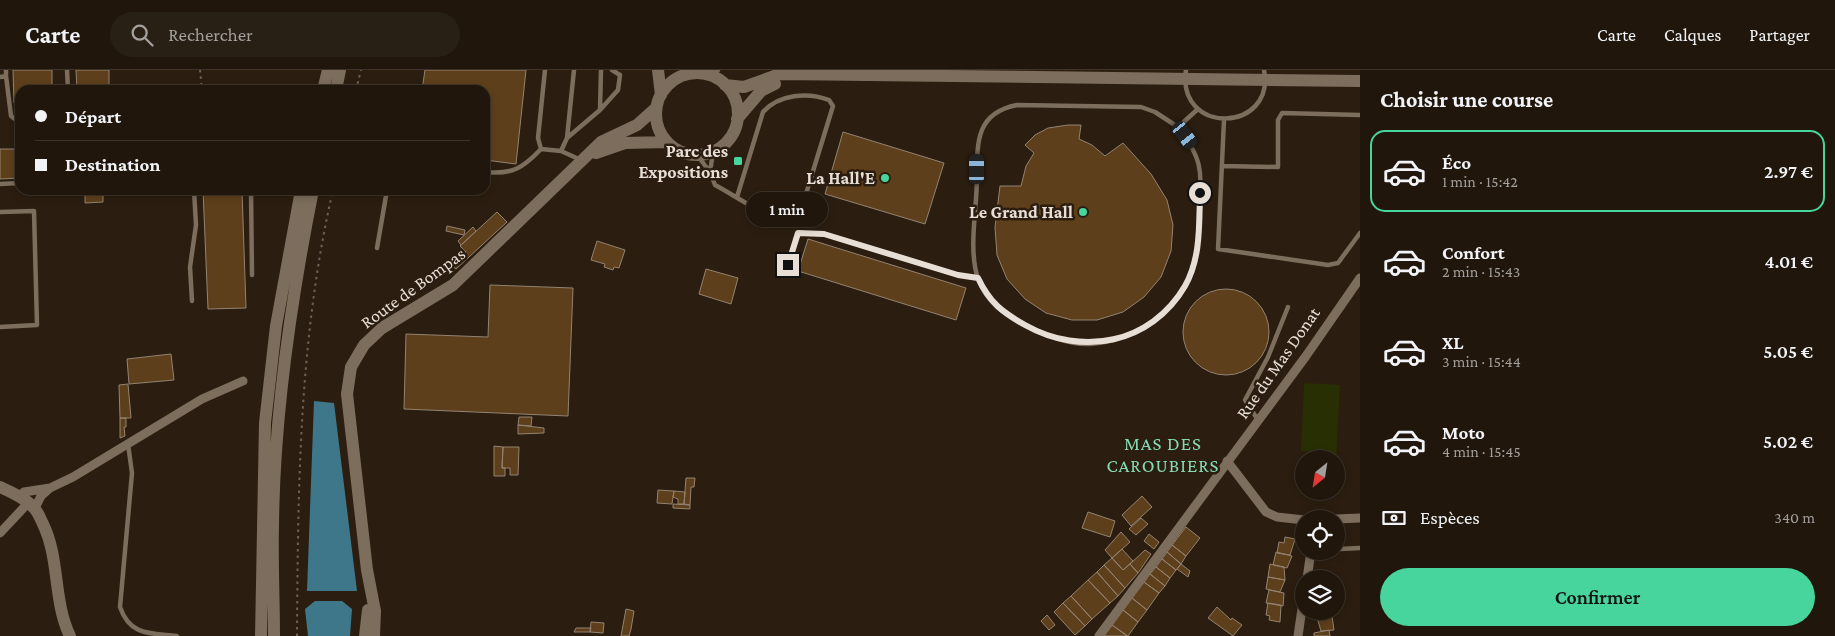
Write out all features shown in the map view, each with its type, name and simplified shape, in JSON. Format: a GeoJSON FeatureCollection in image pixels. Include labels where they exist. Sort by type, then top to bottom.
{"type":"FeatureCollection","features":[{"type":"Feature","properties":{"kind":"main road"},"geometry":{"type":"LineString","coordinates":[[324,85],[328,70]]}},
{"type":"Feature","properties":{"kind":"main road"},"geometry":{"type":"LineString","coordinates":[[337,85],[340,70]]}},
{"type":"Feature","properties":{"kind":"main road"},"geometry":{"type":"LineString","coordinates":[[658,70],[661,95]]}},
{"type":"Feature","properties":{"kind":"main road"},"geometry":{"type":"LineString","coordinates":[[695,72],[715,73],[733,95],[737,106],[737,119],[730,138],[713,152],[697,155],[686,154],[666,142],[658,126],[656,108],[661,95],[676,79],[695,72]]}},
{"type":"Feature","properties":{"kind":"main road"},"geometry":{"type":"LineString","coordinates":[[725,85],[744,87],[780,74],[1185,74],[1264,75],[1360,81]]}},
{"type":"Feature","properties":{"kind":"main road"},"geometry":{"type":"LineString","coordinates":[[737,119],[762,91],[782,80],[801,75]]}},
{"type":"Feature","properties":{"kind":"main road","name":"Route de Bompas"},"geometry":{"type":"LineString","coordinates":[[374,636],[375,611],[368,570],[348,394],[351,367],[364,345],[382,328],[453,285],[601,142],[637,125],[656,108]]}},
{"type":"Feature","properties":{"kind":"main road","name":"Route de Bompas"},"geometry":{"type":"LineString","coordinates":[[583,160],[604,149],[625,143],[666,142]]}},
{"type":"Feature","properties":{"kind":"main road"},"geometry":{"type":"LineString","coordinates":[[261,636],[265,423],[276,326],[300,195]]}},
{"type":"Feature","properties":{"kind":"main road"},"geometry":{"type":"LineString","coordinates":[[274,636],[273,525],[278,432],[286,343],[312,195]]}},
{"type":"Feature","properties":{"kind":"main road"},"geometry":{"type":"LineString","coordinates":[[0,487],[28,502],[47,533],[54,556],[64,624],[70,636]]}},
{"type":"Feature","properties":{"kind":"main road","name":"Route de Bompas"},"geometry":{"type":"LineString","coordinates":[[365,636],[368,609],[368,570]]}},
{"type":"Feature","properties":{"kind":"street","name":"Rue du Mas Donat"},"geometry":{"type":"LineString","coordinates":[[1099,636],[1306,356],[1360,278]]}},
{"type":"Feature","properties":{"kind":"street"},"geometry":{"type":"LineString","coordinates":[[0,532],[28,502],[41,496],[50,488],[73,477],[202,399],[243,381]]}},
{"type":"Feature","properties":{"kind":"street"},"geometry":{"type":"LineString","coordinates":[[1227,461],[1266,512],[1277,517],[1295,521]]}},
{"type":"Feature","properties":{"kind":"street"},"geometry":{"type":"LineString","coordinates":[[28,502],[24,492],[50,488]]}},
{"type":"Feature","properties":{"kind":"street"},"geometry":{"type":"LineString","coordinates":[[1345,519],[1360,518]]}},
{"type":"Feature","properties":{"kind":"street"},"geometry":{"type":"LineString","coordinates":[[1298,636],[1300,620]]}},
{"type":"Feature","properties":{"kind":"lane"},"geometry":{"type":"LineString","coordinates":[[6,70],[11,116],[15,119]]}},
{"type":"Feature","properties":{"kind":"lane"},"geometry":{"type":"LineString","coordinates":[[67,70],[68,85]]}},
{"type":"Feature","properties":{"kind":"lane"},"geometry":{"type":"LineString","coordinates":[[542,149],[538,138],[545,70]]}},
{"type":"Feature","properties":{"kind":"lane"},"geometry":{"type":"LineString","coordinates":[[561,151],[567,138],[574,70]]}},
{"type":"Feature","properties":{"kind":"lane"},"geometry":{"type":"LineString","coordinates":[[600,110],[601,70]]}},
{"type":"Feature","properties":{"kind":"lane"},"geometry":{"type":"LineString","coordinates":[[567,138],[600,110],[618,90],[620,75],[612,70]]}},
{"type":"Feature","properties":{"kind":"lane"},"geometry":{"type":"LineString","coordinates":[[1185,74],[1186,90],[1198,109],[1205,115],[1224,120],[1234,119],[1253,108],[1261,95],[1264,75]]}},
{"type":"Feature","properties":{"kind":"lane"},"geometry":{"type":"LineString","coordinates":[[0,77],[6,76]]}},
{"type":"Feature","properties":{"kind":"lane"},"geometry":{"type":"LineString","coordinates":[[697,155],[710,172],[715,185],[737,197],[777,216],[796,215],[802,207],[833,106],[830,100],[802,95],[771,103],[763,112],[737,197]]}},
{"type":"Feature","properties":{"kind":"lane"},"geometry":{"type":"LineString","coordinates":[[1017,105],[1141,107],[1155,112],[1178,127],[1199,159],[1201,177],[1198,239],[1194,265],[1185,286],[1170,306],[1135,333],[1114,340],[1089,344],[1049,336],[1007,315],[991,302],[978,278],[974,250],[977,152],[981,131],[988,119],[996,112],[1017,105]]}},
{"type":"Feature","properties":{"kind":"lane"},"geometry":{"type":"LineString","coordinates":[[1178,127],[1198,109]]}},
{"type":"Feature","properties":{"kind":"lane"},"geometry":{"type":"LineString","coordinates":[[1222,166],[1278,167],[1278,120],[1282,113],[1360,116]]}},
{"type":"Feature","properties":{"kind":"lane"},"geometry":{"type":"LineString","coordinates":[[1224,120],[1218,248],[1328,265],[1338,263],[1360,232]]}},
{"type":"Feature","properties":{"kind":"lane"},"geometry":{"type":"LineString","coordinates":[[490,173],[502,174],[517,170],[542,149],[561,151],[583,160]]}},
{"type":"Feature","properties":{"kind":"lane"},"geometry":{"type":"LineString","coordinates":[[710,172],[713,152]]}},
{"type":"Feature","properties":{"kind":"lane"},"geometry":{"type":"LineString","coordinates":[[0,184],[15,183]]}},
{"type":"Feature","properties":{"kind":"lane"},"geometry":{"type":"LineString","coordinates":[[192,301],[190,267],[196,225],[194,195]]}},
{"type":"Feature","properties":{"kind":"lane"},"geometry":{"type":"LineString","coordinates":[[251,195],[252,275]]}},
{"type":"Feature","properties":{"kind":"lane"},"geometry":{"type":"LineString","coordinates":[[377,248],[386,195]]}},
{"type":"Feature","properties":{"kind":"lane"},"geometry":{"type":"LineString","coordinates":[[0,212],[34,211],[37,325],[0,326]]}},
{"type":"Feature","properties":{"kind":"lane"},"geometry":{"type":"LineString","coordinates":[[788,265],[798,233],[824,234],[958,275],[978,278]]}},
{"type":"Feature","properties":{"kind":"lane"},"geometry":{"type":"LineString","coordinates":[[1258,420],[1245,400],[1268,357],[1288,307]]}},
{"type":"Feature","properties":{"kind":"lane"},"geometry":{"type":"LineString","coordinates":[[128,444],[132,473],[120,607],[125,622],[140,632],[177,636]]}},
{"type":"Feature","properties":{"kind":"lane"},"geometry":{"type":"LineString","coordinates":[[1345,549],[1360,548]]}},
{"type":"Feature","properties":{"kind":"path"},"geometry":{"type":"LineString","coordinates":[[200,70],[202,85]]}},
{"type":"Feature","properties":{"kind":"path"},"geometry":{"type":"LineString","coordinates":[[357,85],[361,70]]}},
{"type":"Feature","properties":{"kind":"path"},"geometry":{"type":"LineString","coordinates":[[297,636],[301,419],[312,297],[332,195]]}},
{"type":"Feature","properties":{"kind":"green space"},"geometry":{"type":"Polygon","coordinates":[[[1304,383],[1340,385],[1337,450],[1301,450],[1304,383]]]}},
{"type":"Feature","properties":{"kind":"water"},"geometry":{"type":"Polygon","coordinates":[[[314,401],[334,403],[357,591],[307,591],[314,401]]]}},
{"type":"Feature","properties":{"kind":"water"},"geometry":{"type":"Polygon","coordinates":[[[315,601],[342,601],[352,609],[350,636],[308,636],[305,609],[315,601]]]}},
{"type":"Feature","properties":{"kind":"building"},"geometry":{"type":"Polygon","coordinates":[[[13,70],[52,70],[52,85],[15,85],[14,103],[13,70]]]}},
{"type":"Feature","properties":{"kind":"building"},"geometry":{"type":"Polygon","coordinates":[[[76,70],[109,70],[109,85],[77,85],[76,70]]]}},
{"type":"Feature","properties":{"kind":"building"},"geometry":{"type":"Polygon","coordinates":[[[425,70],[526,70],[516,164],[490,161],[490,85],[423,85],[425,70]]]}},
{"type":"Feature","properties":{"kind":"building","name":"Le Grand Hall"},"geometry":{"type":"Polygon","coordinates":[[[1081,125],[1079,139],[1092,145],[1105,156],[1123,143],[1151,174],[1167,200],[1173,225],[1171,251],[1161,277],[1144,297],[1123,312],[1097,320],[1072,320],[1046,313],[1025,299],[1007,279],[997,255],[995,227],[1000,186],[1021,186],[1026,166],[1034,153],[1025,145],[1035,135],[1048,128],[1081,125]]]}},
{"type":"Feature","properties":{"kind":"building","name":"La Hall'E"},"geometry":{"type":"Polygon","coordinates":[[[843,132],[944,163],[925,224],[825,194],[843,132]]]}},
{"type":"Feature","properties":{"kind":"building"},"geometry":{"type":"Polygon","coordinates":[[[0,149],[15,149],[15,178],[0,179],[0,149]]]}},
{"type":"Feature","properties":{"kind":"building"},"geometry":{"type":"Polygon","coordinates":[[[85,195],[103,195],[103,202],[85,203],[85,195]]]}},
{"type":"Feature","properties":{"kind":"building"},"geometry":{"type":"Polygon","coordinates":[[[203,195],[242,195],[246,308],[208,309],[203,195]]]}},
{"type":"Feature","properties":{"kind":"building"},"geometry":{"type":"Polygon","coordinates":[[[497,212],[507,222],[456,269],[451,265],[466,252],[460,246],[497,212]]]}},
{"type":"Feature","properties":{"kind":"building"},"geometry":{"type":"Polygon","coordinates":[[[447,226],[465,230],[464,235],[446,231],[447,226]]]}},
{"type":"Feature","properties":{"kind":"building"},"geometry":{"type":"Polygon","coordinates":[[[473,227],[476,231],[461,245],[458,241],[473,227]]]}},
{"type":"Feature","properties":{"kind":"building"},"geometry":{"type":"Polygon","coordinates":[[[808,239],[966,288],[956,320],[798,271],[808,239]]]}},
{"type":"Feature","properties":{"kind":"building"},"geometry":{"type":"Polygon","coordinates":[[[597,241],[625,250],[619,268],[614,267],[613,270],[604,267],[605,264],[591,260],[597,241]]]}},
{"type":"Feature","properties":{"kind":"building"},"geometry":{"type":"Polygon","coordinates":[[[706,269],[738,278],[731,304],[699,294],[706,269]]]}},
{"type":"Feature","properties":{"kind":"building"},"geometry":{"type":"Polygon","coordinates":[[[490,285],[573,288],[568,416],[404,409],[406,334],[488,337],[490,285]]]}},
{"type":"Feature","properties":{"kind":"building"},"geometry":{"type":"Polygon","coordinates":[[[1226,289],[1243,292],[1257,301],[1266,315],[1269,332],[1266,349],[1257,363],[1243,372],[1226,375],[1209,372],[1195,363],[1186,349],[1183,332],[1186,315],[1195,301],[1209,292],[1226,289]]]}},
{"type":"Feature","properties":{"kind":"building"},"geometry":{"type":"Polygon","coordinates":[[[171,354],[174,380],[129,384],[127,359],[171,354]]]}},
{"type":"Feature","properties":{"kind":"building"},"geometry":{"type":"Polygon","coordinates":[[[128,384],[131,418],[120,418],[119,385],[128,384]]]}},
{"type":"Feature","properties":{"kind":"building"},"geometry":{"type":"Polygon","coordinates":[[[519,417],[532,417],[531,426],[518,425],[519,417]]]}},
{"type":"Feature","properties":{"kind":"building"},"geometry":{"type":"Polygon","coordinates":[[[120,418],[126,418],[126,427],[124,427],[125,436],[120,438],[120,418]]]}},
{"type":"Feature","properties":{"kind":"building"},"geometry":{"type":"Polygon","coordinates":[[[518,425],[544,428],[544,433],[518,434],[518,425]]]}},
{"type":"Feature","properties":{"kind":"building"},"geometry":{"type":"Polygon","coordinates":[[[494,446],[503,447],[502,468],[505,468],[505,476],[494,476],[494,446]]]}},
{"type":"Feature","properties":{"kind":"building"},"geometry":{"type":"Polygon","coordinates":[[[503,447],[519,447],[518,475],[510,475],[510,468],[502,468],[503,447]]]}},
{"type":"Feature","properties":{"kind":"building"},"geometry":{"type":"Polygon","coordinates":[[[686,478],[695,478],[694,487],[691,487],[690,505],[684,504],[686,478]]]}},
{"type":"Feature","properties":{"kind":"building"},"geometry":{"type":"Polygon","coordinates":[[[658,490],[674,491],[672,504],[657,503],[658,490]]]}},
{"type":"Feature","properties":{"kind":"building"},"geometry":{"type":"Polygon","coordinates":[[[674,491],[685,492],[684,504],[678,504],[678,499],[673,497],[674,491]]]}},
{"type":"Feature","properties":{"kind":"building"},"geometry":{"type":"Polygon","coordinates":[[[1142,496],[1152,507],[1131,526],[1122,515],[1142,496]]]}},
{"type":"Feature","properties":{"kind":"building"},"geometry":{"type":"Polygon","coordinates":[[[673,504],[690,505],[690,509],[673,508],[673,504]]]}},
{"type":"Feature","properties":{"kind":"building"},"geometry":{"type":"Polygon","coordinates":[[[1088,512],[1115,521],[1110,537],[1082,528],[1088,512]]]}},
{"type":"Feature","properties":{"kind":"building"},"geometry":{"type":"Polygon","coordinates":[[[1141,518],[1148,524],[1136,535],[1129,529],[1141,518]]]}},
{"type":"Feature","properties":{"kind":"building"},"geometry":{"type":"Polygon","coordinates":[[[1186,527],[1200,538],[1186,556],[1172,545],[1186,527]]]}},
{"type":"Feature","properties":{"kind":"building"},"geometry":{"type":"Polygon","coordinates":[[[1121,532],[1130,542],[1112,558],[1105,550],[1121,532]]]}},
{"type":"Feature","properties":{"kind":"building"},"geometry":{"type":"Polygon","coordinates":[[[1149,534],[1159,542],[1154,549],[1144,541],[1149,534]]]}},
{"type":"Feature","properties":{"kind":"building"},"geometry":{"type":"Polygon","coordinates":[[[1285,537],[1295,539],[1290,555],[1277,553],[1279,542],[1284,543],[1285,537]]]}},
{"type":"Feature","properties":{"kind":"building"},"geometry":{"type":"Polygon","coordinates":[[[1172,545],[1186,556],[1181,564],[1167,552],[1172,545]]]}},
{"type":"Feature","properties":{"kind":"building"},"geometry":{"type":"Polygon","coordinates":[[[1122,549],[1133,561],[1123,570],[1112,558],[1122,549]]]}},
{"type":"Feature","properties":{"kind":"building"},"geometry":{"type":"Polygon","coordinates":[[[1145,550],[1151,554],[1138,573],[1130,564],[1145,550]]]}},
{"type":"Feature","properties":{"kind":"building"},"geometry":{"type":"Polygon","coordinates":[[[1167,552],[1181,564],[1176,570],[1162,559],[1167,552]]]}},
{"type":"Feature","properties":{"kind":"building"},"geometry":{"type":"Polygon","coordinates":[[[1276,552],[1292,556],[1287,568],[1273,565],[1276,552]]]}},
{"type":"Feature","properties":{"kind":"building"},"geometry":{"type":"Polygon","coordinates":[[[1112,558],[1123,570],[1130,564],[1138,573],[1125,588],[1104,565],[1112,558]]]}},
{"type":"Feature","properties":{"kind":"building"},"geometry":{"type":"Polygon","coordinates":[[[1162,559],[1176,570],[1170,578],[1156,567],[1162,559]]]}},
{"type":"Feature","properties":{"kind":"building"},"geometry":{"type":"Polygon","coordinates":[[[1181,564],[1190,571],[1188,577],[1177,569],[1181,564]]]}},
{"type":"Feature","properties":{"kind":"building"},"geometry":{"type":"Polygon","coordinates":[[[1270,564],[1284,567],[1285,580],[1268,577],[1270,564]]]}},
{"type":"Feature","properties":{"kind":"building"},"geometry":{"type":"Polygon","coordinates":[[[1104,565],[1125,588],[1118,596],[1097,572],[1104,565]]]}},
{"type":"Feature","properties":{"kind":"building"},"geometry":{"type":"Polygon","coordinates":[[[1156,567],[1170,578],[1165,586],[1150,574],[1156,567]]]}},
{"type":"Feature","properties":{"kind":"building"},"geometry":{"type":"Polygon","coordinates":[[[1097,572],[1118,596],[1110,603],[1088,580],[1097,572]]]}},
{"type":"Feature","properties":{"kind":"building"},"geometry":{"type":"Polygon","coordinates":[[[1150,574],[1165,586],[1159,593],[1144,582],[1150,574]]]}},
{"type":"Feature","properties":{"kind":"building"},"geometry":{"type":"Polygon","coordinates":[[[1268,577],[1285,580],[1280,592],[1266,589],[1268,577]]]}},
{"type":"Feature","properties":{"kind":"building"},"geometry":{"type":"Polygon","coordinates":[[[1088,580],[1110,603],[1092,619],[1071,596],[1088,580]]]}},
{"type":"Feature","properties":{"kind":"building"},"geometry":{"type":"Polygon","coordinates":[[[1144,582],[1159,593],[1147,610],[1132,598],[1144,582]]]}},
{"type":"Feature","properties":{"kind":"building"},"geometry":{"type":"Polygon","coordinates":[[[1269,590],[1284,593],[1283,606],[1266,603],[1269,590]]]}},
{"type":"Feature","properties":{"kind":"building"},"geometry":{"type":"Polygon","coordinates":[[[1071,596],[1092,619],[1085,626],[1063,603],[1071,596]]]}},
{"type":"Feature","properties":{"kind":"building"},"geometry":{"type":"Polygon","coordinates":[[[1132,598],[1147,610],[1138,622],[1123,610],[1132,598]]]}},
{"type":"Feature","properties":{"kind":"building"},"geometry":{"type":"Polygon","coordinates":[[[1063,603],[1085,626],[1075,635],[1054,612],[1063,603]]]}},
{"type":"Feature","properties":{"kind":"building"},"geometry":{"type":"Polygon","coordinates":[[[1268,603],[1281,605],[1280,622],[1269,620],[1270,616],[1266,615],[1268,603]]]}},
{"type":"Feature","properties":{"kind":"building"},"geometry":{"type":"Polygon","coordinates":[[[1217,607],[1231,620],[1232,618],[1242,625],[1233,636],[1208,618],[1217,607]]]}},
{"type":"Feature","properties":{"kind":"building"},"geometry":{"type":"Polygon","coordinates":[[[626,609],[634,611],[631,629],[629,636],[621,636],[626,609]]]}},
{"type":"Feature","properties":{"kind":"building"},"geometry":{"type":"Polygon","coordinates":[[[1123,610],[1138,622],[1128,636],[1112,625],[1123,610]]]}},
{"type":"Feature","properties":{"kind":"building"},"geometry":{"type":"Polygon","coordinates":[[[1047,615],[1055,625],[1049,630],[1041,621],[1047,615]]]}},
{"type":"Feature","properties":{"kind":"building"},"geometry":{"type":"Polygon","coordinates":[[[1318,620],[1333,620],[1334,630],[1321,631],[1318,620]]]}},
{"type":"Feature","properties":{"kind":"building"},"geometry":{"type":"Polygon","coordinates":[[[591,622],[604,623],[603,633],[590,632],[591,622]]]}},
{"type":"Feature","properties":{"kind":"building"},"geometry":{"type":"Polygon","coordinates":[[[1112,625],[1127,636],[1104,636],[1112,625]]]}},
{"type":"Feature","properties":{"kind":"building"},"geometry":{"type":"Polygon","coordinates":[[[576,628],[591,628],[590,632],[574,632],[576,628]]]}},
{"type":"Feature","properties":{"kind":"building"},"geometry":{"type":"Polygon","coordinates":[[[1329,630],[1330,636],[1314,636],[1314,633],[1329,630]]]}},
{"type":"Feature","properties":{"kind":"place","name":"Parc des Expositions"},"geometry":{"type":"Point","coordinates":[738,161]}},
{"type":"Feature","properties":{"kind":"place","name":"La Hall'E"},"geometry":{"type":"Point","coordinates":[885,178]}},
{"type":"Feature","properties":{"kind":"place","name":"Le Grand Hall"},"geometry":{"type":"Point","coordinates":[1083,212]}},
{"type":"Feature","properties":{"kind":"district","name":"MAS DES CAROUBIERS"},"geometry":{"type":"Point","coordinates":[1163,454]}},
{"type":"Feature","properties":{"kind":"route"},"geometry":{"type":"LineString","coordinates":[[788,265],[798,233],[824,234],[958,275],[978,278],[991,302],[1007,315],[1049,336],[1089,344],[1114,340],[1135,333],[1153,321],[1170,306],[1185,286],[1194,265],[1198,239],[1200,193]]}}]}
